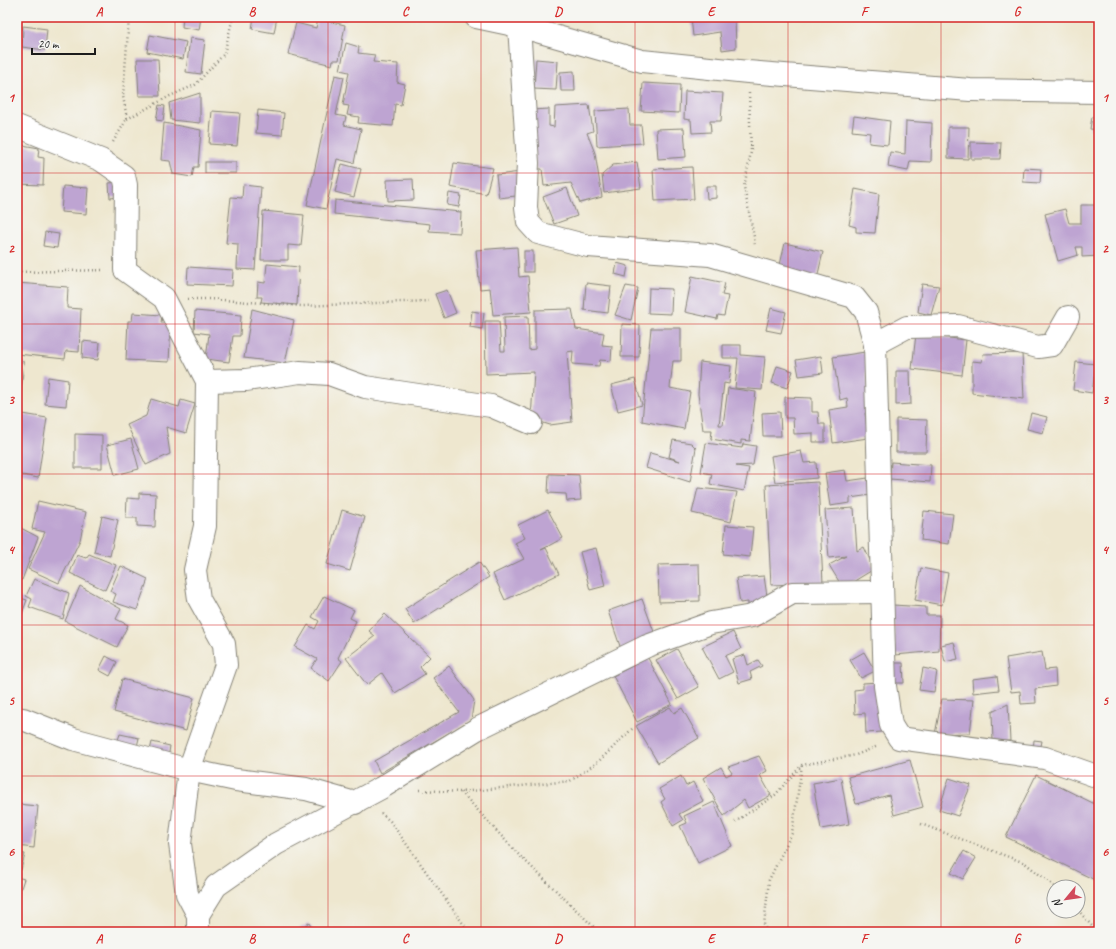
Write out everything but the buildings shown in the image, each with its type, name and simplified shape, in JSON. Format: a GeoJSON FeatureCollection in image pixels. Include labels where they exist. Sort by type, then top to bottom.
{"type":"FeatureCollection","features":[{"type":"Feature","properties":{"kind":"street"},"geometry":{"type":"LineString","coordinates":[[476,17],[519,26],[642,61],[748,72],[970,90],[1099,92]]}},
{"type":"Feature","properties":{"kind":"street"},"geometry":{"type":"LineString","coordinates":[[519,26],[528,162],[526,207],[528,222],[538,233],[588,246],[710,255],[854,297],[866,312],[875,344],[881,592],[885,686],[891,725],[899,738],[1045,758],[1099,777]]}},
{"type":"Feature","properties":{"kind":"street"},"geometry":{"type":"LineString","coordinates":[[17,126],[101,160],[124,176],[126,185],[125,270],[164,298],[207,381],[205,526],[195,570],[199,599],[224,644],[226,665],[189,770],[180,844],[187,894],[198,924]]}},
{"type":"Feature","properties":{"kind":"street"},"geometry":{"type":"LineString","coordinates":[[875,344],[907,327],[958,326],[1038,347],[1052,345],[1068,317]]}},
{"type":"Feature","properties":{"kind":"street"},"geometry":{"type":"LineString","coordinates":[[207,381],[246,380],[300,372],[328,374],[365,387],[491,406],[531,423]]}},
{"type":"Feature","properties":{"kind":"street"},"geometry":{"type":"LineString","coordinates":[[198,924],[216,886],[276,844],[360,800],[477,729],[647,646],[711,623],[752,616],[792,593],[881,592]]}},
{"type":"Feature","properties":{"kind":"street"},"geometry":{"type":"LineString","coordinates":[[17,718],[24,719],[73,739],[189,770],[236,780],[306,789],[360,800]]}},
{"type":"Feature","properties":{"kind":"path"},"geometry":{"type":"LineString","coordinates":[[127,119],[123,96],[128,17]]}},
{"type":"Feature","properties":{"kind":"path"},"geometry":{"type":"LineString","coordinates":[[101,160],[127,119],[170,96],[195,85],[224,54],[233,17]]}},
{"type":"Feature","properties":{"kind":"path"},"geometry":{"type":"LineString","coordinates":[[748,72],[751,152],[744,187],[754,238],[756,269]]}},
{"type":"Feature","properties":{"kind":"path"},"geometry":{"type":"LineString","coordinates":[[17,272],[125,270]]}},
{"type":"Feature","properties":{"kind":"path"},"geometry":{"type":"LineString","coordinates":[[164,298],[210,299],[302,306],[428,301]]}},
{"type":"Feature","properties":{"kind":"path"},"geometry":{"type":"LineString","coordinates":[[412,790],[460,792],[570,781],[598,762],[634,727]]}},
{"type":"Feature","properties":{"kind":"path"},"geometry":{"type":"LineString","coordinates":[[736,822],[775,795],[802,765],[856,755],[899,738]]}},
{"type":"Feature","properties":{"kind":"path"},"geometry":{"type":"LineString","coordinates":[[767,932],[764,925],[769,880],[792,833],[802,765]]}},
{"type":"Feature","properties":{"kind":"path"},"geometry":{"type":"LineString","coordinates":[[460,792],[517,853],[597,930],[601,932]]}},
{"type":"Feature","properties":{"kind":"path"},"geometry":{"type":"LineString","coordinates":[[360,800],[390,821],[469,932]]}},
{"type":"Feature","properties":{"kind":"path"},"geometry":{"type":"LineString","coordinates":[[921,824],[1025,863],[1046,880]]}},
{"type":"Feature","properties":{"kind":"path"},"geometry":{"type":"LineString","coordinates":[[1086,919],[1097,932]]}}]}
